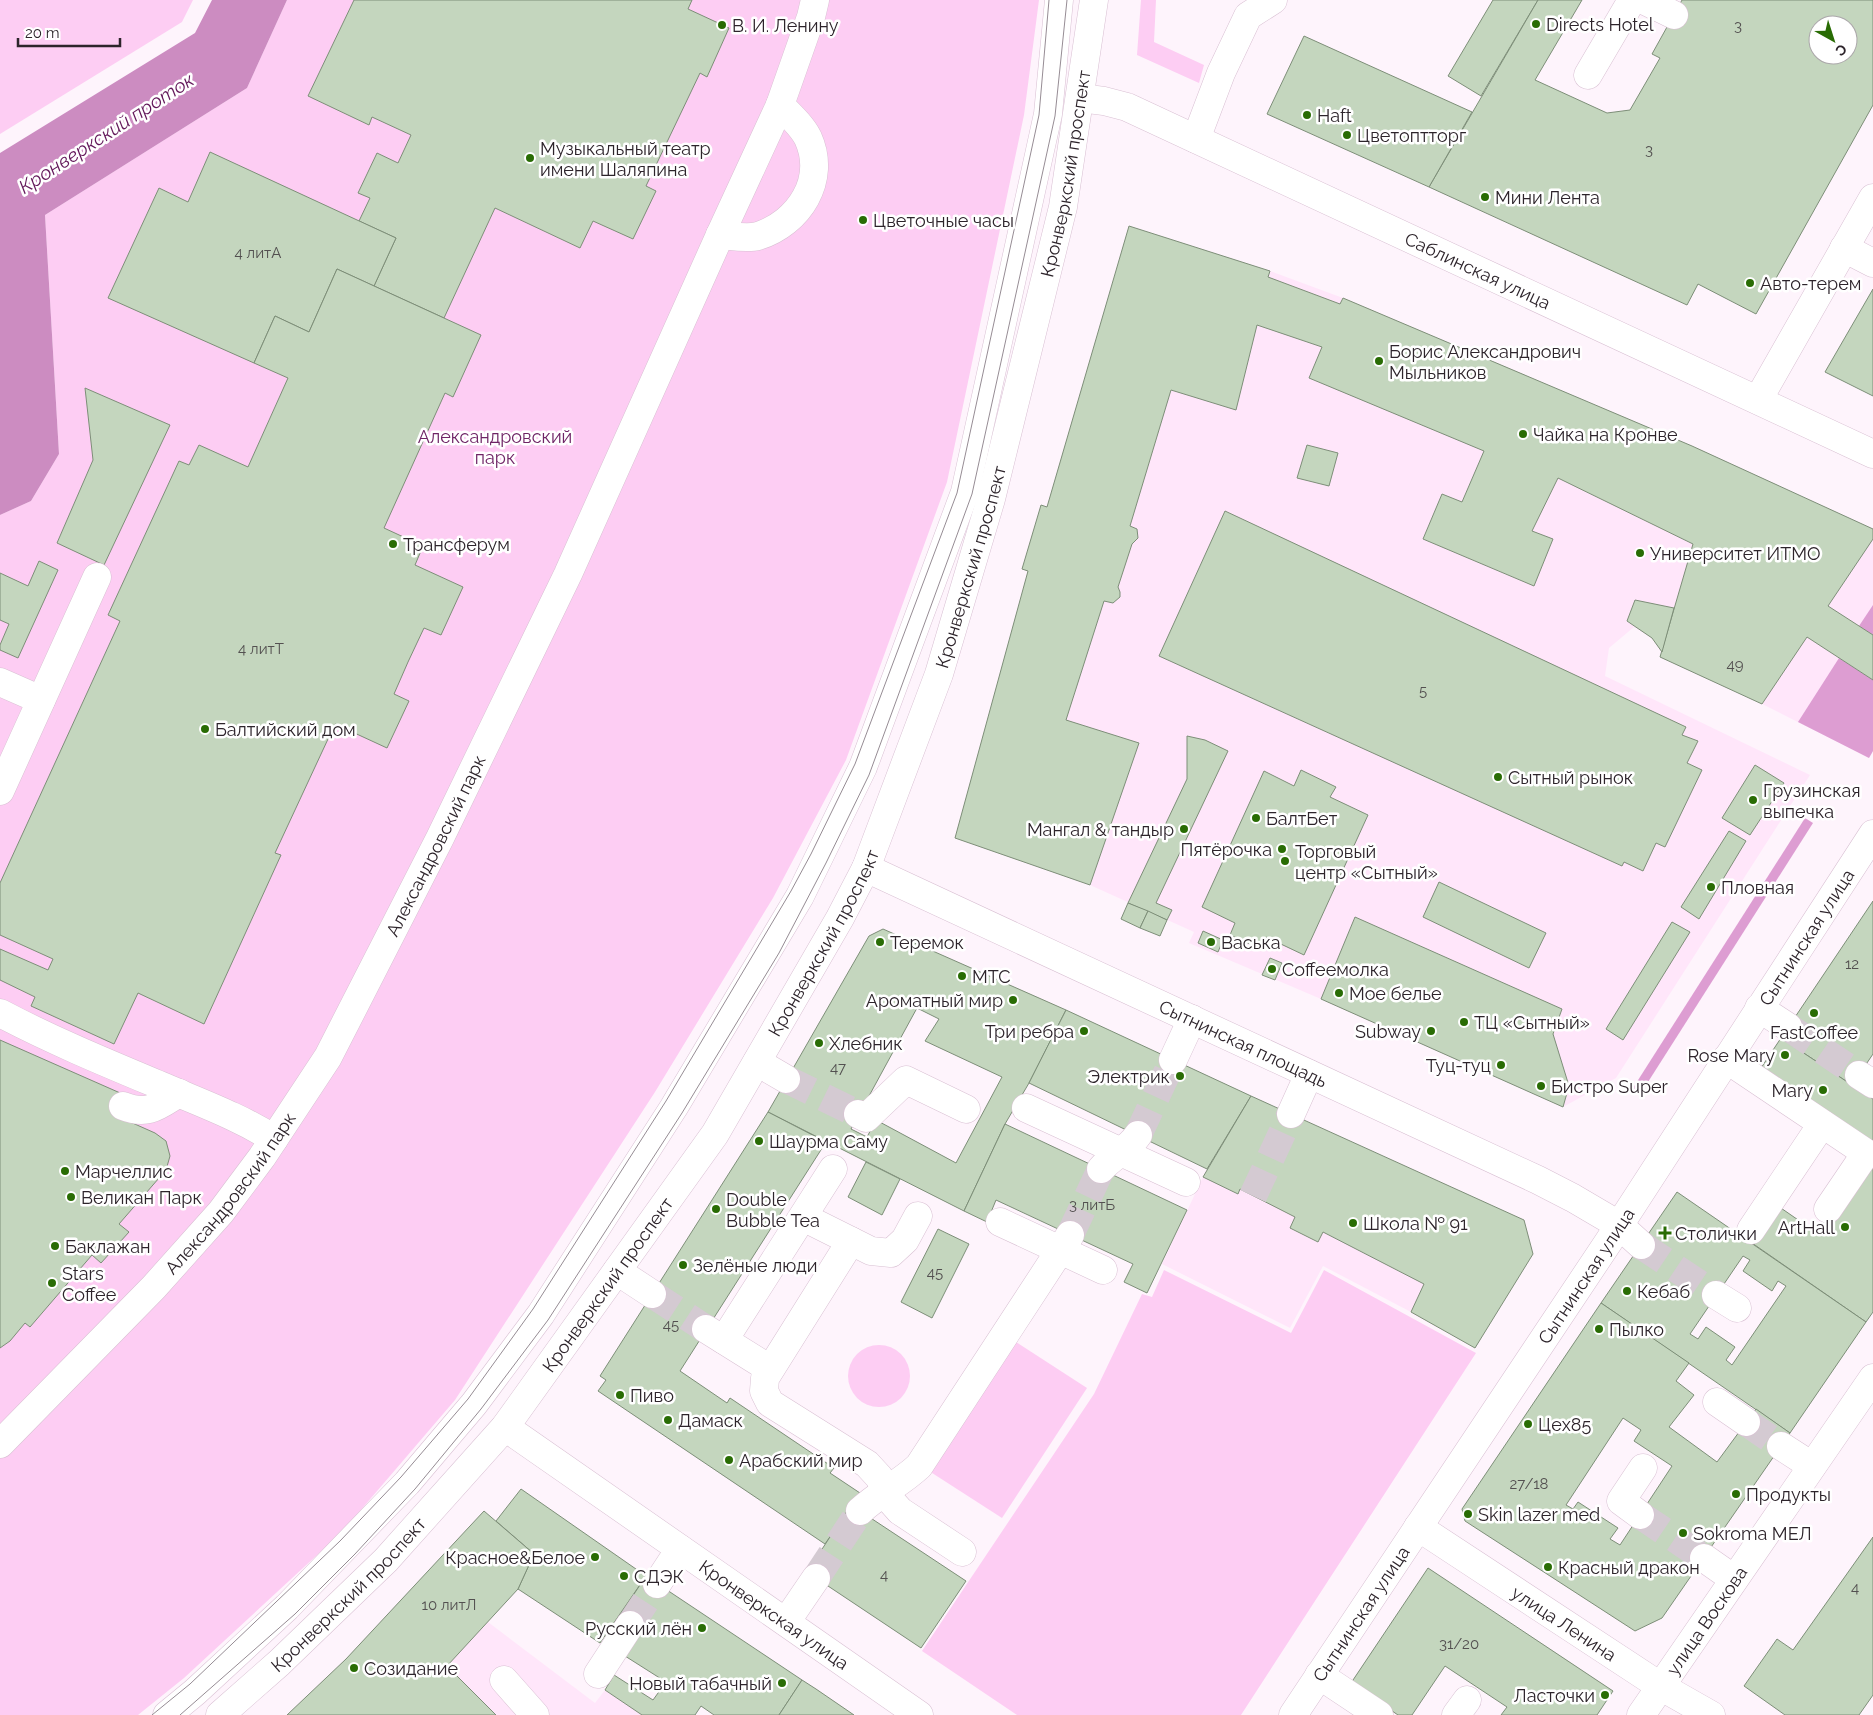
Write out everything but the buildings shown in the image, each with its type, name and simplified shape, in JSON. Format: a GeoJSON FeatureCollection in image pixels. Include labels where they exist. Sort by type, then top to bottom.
{"type":"FeatureCollection","features":[{"type":"Feature","properties":{"kind":"street","name":"Александровский парк"},"geometry":{"type":"LineString","coordinates":[[0,1444],[154,1287],[220,1212],[274,1139],[328,1058],[440,838],[568,574],[780,105],[811,17],[815,0]]}},
{"type":"Feature","properties":{"kind":"street"},"geometry":{"type":"LineString","coordinates":[[167,1715],[195,1692],[287,1607],[407,1483],[474,1404],[541,1314],[674,1107],[800,896],[863,767],[965,492],[1048,114],[1059,0]]}},
{"type":"Feature","properties":{"kind":"street","name":"Кронверкский проспект"},"geometry":{"type":"LineString","coordinates":[[220,1715],[279,1663],[386,1560],[505,1426],[715,1134],[840,918],[866,868],[939,674],[992,499],[1064,207],[1094,0]]}},
{"type":"Feature","properties":{"kind":"street"},"geometry":{"type":"LineString","coordinates":[[1196,139],[1221,73],[1248,16],[1272,0]]}},
{"type":"Feature","properties":{"kind":"street"},"geometry":{"type":"LineString","coordinates":[[1588,75],[1632,0]]}},
{"type":"Feature","properties":{"kind":"street"},"geometry":{"type":"LineString","coordinates":[[1643,0],[1674,15]]}},
{"type":"Feature","properties":{"kind":"street","name":"Саблинская улица"},"geometry":{"type":"LineString","coordinates":[[1080,98],[1104,101],[1127,107],[1873,454]]}},
{"type":"Feature","properties":{"kind":"street"},"geometry":{"type":"LineString","coordinates":[[720,235],[738,237],[757,236],[793,216],[804,203],[813,182],[813,158],[808,138],[780,105]]}},
{"type":"Feature","properties":{"kind":"street"},"geometry":{"type":"LineString","coordinates":[[1758,400],[1873,198]]}},
{"type":"Feature","properties":{"kind":"street"},"geometry":{"type":"LineString","coordinates":[[1844,248],[1873,263]]}},
{"type":"Feature","properties":{"kind":"street"},"geometry":{"type":"LineString","coordinates":[[0,790],[97,577]]}},
{"type":"Feature","properties":{"kind":"street"},"geometry":{"type":"LineString","coordinates":[[0,682],[41,700]]}},
{"type":"Feature","properties":{"kind":"street","name":"Сытнинская улица"},"geometry":{"type":"LineString","coordinates":[[1293,1715],[1619,1225],[1873,834]]}},
{"type":"Feature","properties":{"kind":"street","name":"Сытнинская площадь"},"geometry":{"type":"LineString","coordinates":[[866,868],[1538,1180],[1619,1225],[1642,1245]]}},
{"type":"Feature","properties":{"kind":"street"},"geometry":{"type":"LineString","coordinates":[[1759,1008],[1788,1027]]}},
{"type":"Feature","properties":{"kind":"street"},"geometry":{"type":"LineString","coordinates":[[0,1013],[106,1062],[233,1116],[274,1139]]}},
{"type":"Feature","properties":{"kind":"street"},"geometry":{"type":"LineString","coordinates":[[1173,1060],[1192,1019]]}},
{"type":"Feature","properties":{"kind":"street"},"geometry":{"type":"LineString","coordinates":[[1726,1059],[1866,1153],[1828,1209]]}},
{"type":"Feature","properties":{"kind":"street"},"geometry":{"type":"LineString","coordinates":[[757,1062],[786,1079]]}},
{"type":"Feature","properties":{"kind":"street"},"geometry":{"type":"LineString","coordinates":[[1291,1114],[1309,1074]]}},
{"type":"Feature","properties":{"kind":"street"},"geometry":{"type":"LineString","coordinates":[[858,1114],[866,1118],[906,1080],[966,1109]]}},
{"type":"Feature","properties":{"kind":"street"},"geometry":{"type":"LineString","coordinates":[[123,1106],[136,1111],[152,1110],[179,1093]]}},
{"type":"Feature","properties":{"kind":"street"},"geometry":{"type":"LineString","coordinates":[[1026,1108],[1186,1182]]}},
{"type":"Feature","properties":{"kind":"street"},"geometry":{"type":"LineString","coordinates":[[1751,1230],[1822,1124]]}},
{"type":"Feature","properties":{"kind":"street"},"geometry":{"type":"LineString","coordinates":[[770,1369],[715,1335],[803,1217],[833,1169]]}},
{"type":"Feature","properties":{"kind":"street"},"geometry":{"type":"LineString","coordinates":[[803,1217],[871,1251],[892,1252],[905,1240],[918,1216]]}},
{"type":"Feature","properties":{"kind":"street"},"geometry":{"type":"LineString","coordinates":[[1000,1222],[1065,1242],[1103,1270]]}},
{"type":"Feature","properties":{"kind":"street"},"geometry":{"type":"LineString","coordinates":[[852,1241],[770,1369],[765,1378],[764,1391],[770,1403],[866,1464],[879,1477],[892,1502],[900,1511],[962,1552]]}},
{"type":"Feature","properties":{"kind":"street"},"geometry":{"type":"LineString","coordinates":[[860,1511],[907,1478],[919,1466],[1065,1242]]}},
{"type":"Feature","properties":{"kind":"street"},"geometry":{"type":"LineString","coordinates":[[616,1271],[652,1294]]}},
{"type":"Feature","properties":{"kind":"street","name":"улица Воскова"},"geometry":{"type":"LineString","coordinates":[[1641,1715],[1873,1378]]}},
{"type":"Feature","properties":{"kind":"street"},"geometry":{"type":"LineString","coordinates":[[1717,1402],[1746,1422]]}},
{"type":"Feature","properties":{"kind":"street","name":"Кронверкская улица"},"geometry":{"type":"LineString","coordinates":[[505,1426],[919,1715]]}},
{"type":"Feature","properties":{"kind":"street"},"geometry":{"type":"LineString","coordinates":[[1781,1446],[1812,1466]]}},
{"type":"Feature","properties":{"kind":"street"},"geometry":{"type":"LineString","coordinates":[[1640,1515],[1621,1502],[1643,1468]]}},
{"type":"Feature","properties":{"kind":"street","name":"улица Ленина"},"geometry":{"type":"LineString","coordinates":[[1418,1527],[1660,1686],[1711,1715]]}},
{"type":"Feature","properties":{"kind":"street"},"geometry":{"type":"LineString","coordinates":[[657,1584],[680,1549]]}},
{"type":"Feature","properties":{"kind":"street"},"geometry":{"type":"LineString","coordinates":[[1704,1558],[1734,1579]]}},
{"type":"Feature","properties":{"kind":"street"},"geometry":{"type":"LineString","coordinates":[[786,1622],[816,1578]]}},
{"type":"Feature","properties":{"kind":"street"},"geometry":{"type":"LineString","coordinates":[[598,1674],[630,1625]]}},
{"type":"Feature","properties":{"kind":"street"},"geometry":{"type":"LineString","coordinates":[[1319,1675],[1379,1715]]}},
{"type":"Feature","properties":{"kind":"street"},"geometry":{"type":"LineString","coordinates":[[504,1680],[535,1715]]}},
{"type":"Feature","properties":{"kind":"shaded area"},"geometry":{"type":"Polygon","coordinates":[[[1129,226],[1270,271],[1343,298],[1692,446],[1873,529],[1873,751],[1869,758],[1762,704],[1660,657],[1662,652],[1652,638],[1634,627],[1609,648],[1605,676],[1810,775],[1616,1078],[1563,1107],[1321,999],[1189,943],[1194,932],[1090,885],[955,838],[1028,571],[1022,569],[1041,505],[1047,507],[1129,226]]]}},
{"type":"Feature","properties":{"kind":"shaded area"},"geometry":{"type":"Polygon","coordinates":[[[1873,605],[1873,635],[1859,626],[1873,605]]]}},
{"type":"Feature","properties":{"kind":"shaded area"},"geometry":{"type":"Polygon","coordinates":[[[1839,658],[1873,680],[1873,751],[1869,758],[1798,722],[1839,658]]]}},
{"type":"Feature","properties":{"kind":"shaded area"},"geometry":{"type":"Polygon","coordinates":[[[1805,818],[1813,823],[1641,1093],[1633,1088],[1805,818]]]}},
{"type":"Feature","properties":{"kind":"shaded area","name":"Школа № 91"},"geometry":{"type":"Polygon","coordinates":[[[1251,1096],[1524,1220],[1533,1254],[1475,1348],[1323,1266],[1290,1328],[1162,1264],[1203,1177],[1251,1096]]]}},
{"type":"Feature","properties":{"kind":"shaded area"},"geometry":{"type":"Polygon","coordinates":[[[484,1511],[534,1554],[518,1589],[488,1622],[595,1703],[605,1690],[642,1715],[287,1715],[346,1659],[484,1511]]]}},
{"type":"Feature","properties":{"kind":"green space"},"geometry":{"type":"Polygon","coordinates":[[[0,0],[193,0],[182,22],[0,134],[0,0]]]}},
{"type":"Feature","properties":{"kind":"green space","name":"Александровский парк"},"geometry":{"type":"Polygon","coordinates":[[[287,0],[1039,0],[1024,115],[947,482],[846,760],[773,898],[655,1092],[455,1400],[342,1532],[184,1678],[138,1715],[0,1715],[0,515],[31,501],[59,454],[45,215],[247,88],[287,0]]]}},
{"type":"Feature","properties":{"kind":"green space"},"geometry":{"type":"Polygon","coordinates":[[[1141,0],[1156,0],[1154,42],[1204,65],[1199,83],[1137,55],[1141,0]]]}},
{"type":"Feature","properties":{"kind":"green space"},"geometry":{"type":"Polygon","coordinates":[[[1164,1270],[1291,1333],[1324,1270],[1476,1353],[1241,1715],[1017,1715],[922,1651],[1094,1394],[1142,1294],[1152,1297],[1164,1270]]]}},
{"type":"Feature","properties":{"kind":"green space"},"geometry":{"type":"Polygon","coordinates":[[[1013,1340],[1087,1388],[1002,1518],[929,1471],[1013,1340]]]}},
{"type":"Feature","properties":{"kind":"green space"},"geometry":{"type":"Polygon","coordinates":[[[873,1345],[885,1345],[901,1354],[908,1364],[910,1376],[908,1388],[901,1398],[885,1407],[873,1407],[862,1402],[853,1393],[848,1382],[848,1370],[853,1359],[862,1350],[873,1345]]]}},
{"type":"Feature","properties":{"kind":"water","name":"Кронверкский проток"},"geometry":{"type":"Polygon","coordinates":[[[212,0],[287,0],[247,88],[45,215],[59,454],[31,501],[0,515],[0,153],[195,33],[212,0]]]}},
{"type":"Feature","properties":{"kind":"tunnel"},"geometry":{"type":"LineString","coordinates":[[1788,1027],[1859,1075]]}},
{"type":"Feature","properties":{"kind":"tunnel"},"geometry":{"type":"LineString","coordinates":[[1138,1135],[1173,1060]]}},
{"type":"Feature","properties":{"kind":"tunnel"},"geometry":{"type":"LineString","coordinates":[[786,1079],[858,1114]]}},
{"type":"Feature","properties":{"kind":"tunnel"},"geometry":{"type":"LineString","coordinates":[[1253,1196],[1291,1114]]}},
{"type":"Feature","properties":{"kind":"tunnel"},"geometry":{"type":"LineString","coordinates":[[1070,1235],[1101,1169]]}},
{"type":"Feature","properties":{"kind":"tunnel"},"geometry":{"type":"LineString","coordinates":[[1641,1245],[1716,1295]]}},
{"type":"Feature","properties":{"kind":"tunnel"},"geometry":{"type":"LineString","coordinates":[[652,1294],[706,1329]]}},
{"type":"Feature","properties":{"kind":"tunnel"},"geometry":{"type":"LineString","coordinates":[[1746,1422],[1781,1446]]}},
{"type":"Feature","properties":{"kind":"tunnel"},"geometry":{"type":"LineString","coordinates":[[816,1578],[860,1511]]}},
{"type":"Feature","properties":{"kind":"tunnel"},"geometry":{"type":"LineString","coordinates":[[1640,1515],[1704,1558]]}},
{"type":"Feature","properties":{"kind":"tunnel"},"geometry":{"type":"LineString","coordinates":[[630,1625],[657,1584]]}},
{"type":"Feature","properties":{"kind":"tram line"},"geometry":{"type":"LineString","coordinates":[[152,1715],[190,1684],[340,1541],[401,1477],[468,1399],[533,1309],[666,1101],[811,854],[855,764],[957,493],[1039,115],[1049,0]]}},
{"type":"Feature","properties":{"kind":"tram line"},"geometry":{"type":"LineString","coordinates":[[180,1715],[295,1614],[355,1554],[415,1489],[481,1409],[548,1320],[682,1113],[779,953],[826,863],[869,775],[972,494],[1055,116],[1067,0]]}},
{"type":"Feature","properties":{"kind":"place","name":"Directs Hotel"},"geometry":{"type":"Point","coordinates":[1536,24]}},
{"type":"Feature","properties":{"kind":"place","name":"В. И. Ленину"},"geometry":{"type":"Point","coordinates":[722,25]}},
{"type":"Feature","properties":{"kind":"place","name":"Haft"},"geometry":{"type":"Point","coordinates":[1307,115]}},
{"type":"Feature","properties":{"kind":"place","name":"Цветоптторг"},"geometry":{"type":"Point","coordinates":[1347,135]}},
{"type":"Feature","properties":{"kind":"place","name":"Музыкальный театр имени Шаляпина"},"geometry":{"type":"Point","coordinates":[530,158]}},
{"type":"Feature","properties":{"kind":"place","name":"Мини Лента"},"geometry":{"type":"Point","coordinates":[1485,197]}},
{"type":"Feature","properties":{"kind":"place","name":"Цветочные часы"},"geometry":{"type":"Point","coordinates":[863,220]}},
{"type":"Feature","properties":{"kind":"place","name":"Авто-терем"},"geometry":{"type":"Point","coordinates":[1750,283]}},
{"type":"Feature","properties":{"kind":"place","name":"Борис Александрович Мыльников"},"geometry":{"type":"Point","coordinates":[1379,361]}},
{"type":"Feature","properties":{"kind":"place","name":"Чайка на Кронве"},"geometry":{"type":"Point","coordinates":[1523,434]}},
{"type":"Feature","properties":{"kind":"place","name":"Трансферум"},"geometry":{"type":"Point","coordinates":[393,544]}},
{"type":"Feature","properties":{"kind":"place","name":"Университет ИТМО"},"geometry":{"type":"Point","coordinates":[1640,553]}},
{"type":"Feature","properties":{"kind":"place","name":"Балтийский дом"},"geometry":{"type":"Point","coordinates":[205,729]}},
{"type":"Feature","properties":{"kind":"place","name":"Сытный рынок"},"geometry":{"type":"Point","coordinates":[1498,777]}},
{"type":"Feature","properties":{"kind":"place","name":"Грузинская выпечка"},"geometry":{"type":"Point","coordinates":[1753,800]}},
{"type":"Feature","properties":{"kind":"place","name":"БалтБет"},"geometry":{"type":"Point","coordinates":[1256,818]}},
{"type":"Feature","properties":{"kind":"place","name":"Мангал & тандыр"},"geometry":{"type":"Point","coordinates":[1184,829]}},
{"type":"Feature","properties":{"kind":"place","name":"Пятёрочка"},"geometry":{"type":"Point","coordinates":[1282,849]}},
{"type":"Feature","properties":{"kind":"place","name":"Торговый центр «Сытный»"},"geometry":{"type":"Point","coordinates":[1285,861]}},
{"type":"Feature","properties":{"kind":"place","name":"Пловная"},"geometry":{"type":"Point","coordinates":[1711,887]}},
{"type":"Feature","properties":{"kind":"place","name":"Теремок"},"geometry":{"type":"Point","coordinates":[880,942]}},
{"type":"Feature","properties":{"kind":"place","name":"Васька"},"geometry":{"type":"Point","coordinates":[1211,942]}},
{"type":"Feature","properties":{"kind":"place","name":"Coffeeмолка"},"geometry":{"type":"Point","coordinates":[1272,969]}},
{"type":"Feature","properties":{"kind":"place","name":"МТС"},"geometry":{"type":"Point","coordinates":[962,976]}},
{"type":"Feature","properties":{"kind":"place","name":"Мое белье"},"geometry":{"type":"Point","coordinates":[1339,993]}},
{"type":"Feature","properties":{"kind":"place","name":"Ароматный мир"},"geometry":{"type":"Point","coordinates":[1013,1000]}},
{"type":"Feature","properties":{"kind":"place","name":"FastCoffee"},"geometry":{"type":"Point","coordinates":[1814,1013]}},
{"type":"Feature","properties":{"kind":"place","name":"ТЦ «Сытный»"},"geometry":{"type":"Point","coordinates":[1464,1022]}},
{"type":"Feature","properties":{"kind":"place","name":"Три ребра"},"geometry":{"type":"Point","coordinates":[1084,1031]}},
{"type":"Feature","properties":{"kind":"place","name":"Subway"},"geometry":{"type":"Point","coordinates":[1431,1031]}},
{"type":"Feature","properties":{"kind":"place","name":"Хлебник"},"geometry":{"type":"Point","coordinates":[819,1043]}},
{"type":"Feature","properties":{"kind":"place","name":"Rose Mary"},"geometry":{"type":"Point","coordinates":[1785,1055]}},
{"type":"Feature","properties":{"kind":"place","name":"Туц-туц"},"geometry":{"type":"Point","coordinates":[1501,1065]}},
{"type":"Feature","properties":{"kind":"place","name":"Электрик"},"geometry":{"type":"Point","coordinates":[1180,1076]}},
{"type":"Feature","properties":{"kind":"place","name":"Бистро Super"},"geometry":{"type":"Point","coordinates":[1541,1086]}},
{"type":"Feature","properties":{"kind":"place","name":"Mary"},"geometry":{"type":"Point","coordinates":[1823,1090]}},
{"type":"Feature","properties":{"kind":"place","name":"Шаурма Саму"},"geometry":{"type":"Point","coordinates":[759,1141]}},
{"type":"Feature","properties":{"kind":"place","name":"Марчеллис"},"geometry":{"type":"Point","coordinates":[65,1171]}},
{"type":"Feature","properties":{"kind":"place","name":"Великан Парк"},"geometry":{"type":"Point","coordinates":[71,1197]}},
{"type":"Feature","properties":{"kind":"place","name":"Double Bubble Tea"},"geometry":{"type":"Point","coordinates":[716,1209]}},
{"type":"Feature","properties":{"kind":"place","name":"Школа № 91"},"geometry":{"type":"Point","coordinates":[1353,1223]}},
{"type":"Feature","properties":{"kind":"place","name":"ArtHall"},"geometry":{"type":"Point","coordinates":[1845,1227]}},
{"type":"Feature","properties":{"kind":"place","name":"Столички"},"geometry":{"type":"Point","coordinates":[1665,1233]}},
{"type":"Feature","properties":{"kind":"place","name":"Баклажан"},"geometry":{"type":"Point","coordinates":[55,1246]}},
{"type":"Feature","properties":{"kind":"place","name":"Зелёные люди"},"geometry":{"type":"Point","coordinates":[683,1265]}},
{"type":"Feature","properties":{"kind":"place","name":"Stars Coffee"},"geometry":{"type":"Point","coordinates":[52,1283]}},
{"type":"Feature","properties":{"kind":"place","name":"Кебаб"},"geometry":{"type":"Point","coordinates":[1627,1291]}},
{"type":"Feature","properties":{"kind":"place","name":"Пылко"},"geometry":{"type":"Point","coordinates":[1599,1329]}},
{"type":"Feature","properties":{"kind":"place","name":"Пиво"},"geometry":{"type":"Point","coordinates":[620,1395]}},
{"type":"Feature","properties":{"kind":"place","name":"Дамаск"},"geometry":{"type":"Point","coordinates":[668,1420]}},
{"type":"Feature","properties":{"kind":"place","name":"Цех85"},"geometry":{"type":"Point","coordinates":[1528,1424]}},
{"type":"Feature","properties":{"kind":"place","name":"Арабский мир"},"geometry":{"type":"Point","coordinates":[729,1460]}},
{"type":"Feature","properties":{"kind":"place","name":"Продукты"},"geometry":{"type":"Point","coordinates":[1736,1494]}},
{"type":"Feature","properties":{"kind":"place","name":"Skin lazer med"},"geometry":{"type":"Point","coordinates":[1468,1514]}},
{"type":"Feature","properties":{"kind":"place","name":"Sokroma МЕЛ"},"geometry":{"type":"Point","coordinates":[1683,1533]}},
{"type":"Feature","properties":{"kind":"place","name":"Красное&Белое"},"geometry":{"type":"Point","coordinates":[595,1557]}},
{"type":"Feature","properties":{"kind":"place","name":"Красный дракон"},"geometry":{"type":"Point","coordinates":[1548,1567]}},
{"type":"Feature","properties":{"kind":"place","name":"СДЭК"},"geometry":{"type":"Point","coordinates":[624,1576]}},
{"type":"Feature","properties":{"kind":"place","name":"Русский лён"},"geometry":{"type":"Point","coordinates":[702,1628]}},
{"type":"Feature","properties":{"kind":"place","name":"Созидание"},"geometry":{"type":"Point","coordinates":[354,1668]}},
{"type":"Feature","properties":{"kind":"place","name":"Новый табачный"},"geometry":{"type":"Point","coordinates":[782,1683]}},
{"type":"Feature","properties":{"kind":"place","name":"Ласточки"},"geometry":{"type":"Point","coordinates":[1605,1695]}}]}
